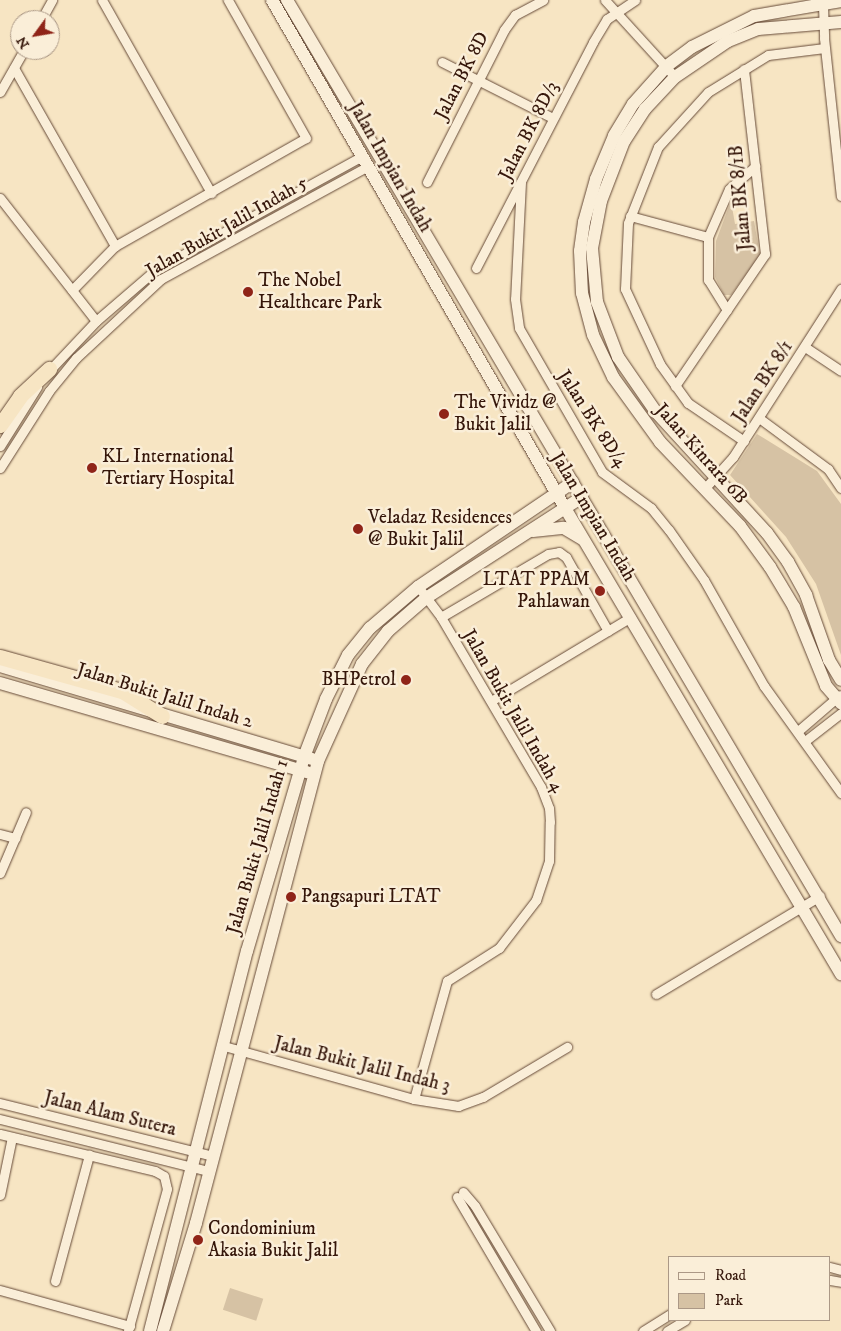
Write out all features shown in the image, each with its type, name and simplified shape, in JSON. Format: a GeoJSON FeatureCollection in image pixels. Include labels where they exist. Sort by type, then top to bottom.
{"type":"FeatureCollection","features":[{"type":"Feature","properties":{"kind":"highway"},"geometry":{"type":"LineString","coordinates":[[0,425],[20,396],[49,369]]}},
{"type":"Feature","properties":{"kind":"highway"},"geometry":{"type":"LineString","coordinates":[[0,657],[122,691],[162,716]]}},
{"type":"Feature","properties":{"kind":"street"},"geometry":{"type":"LineString","coordinates":[[102,0],[211,193]]}},
{"type":"Feature","properties":{"kind":"street"},"geometry":{"type":"LineString","coordinates":[[72,290],[115,246],[306,138],[228,0]]}},
{"type":"Feature","properties":{"kind":"street","name":"Jalan Impian Indah"},"geometry":{"type":"LineString","coordinates":[[272,0],[565,508],[804,906],[841,974]]}},
{"type":"Feature","properties":{"kind":"street","name":"Jalan Impian Indah"},"geometry":{"type":"LineString","coordinates":[[287,0],[820,896],[841,936]]}},
{"type":"Feature","properties":{"kind":"street","name":"Jalan BK 8D"},"geometry":{"type":"LineString","coordinates":[[427,182],[478,81],[515,15],[543,0]]}},
{"type":"Feature","properties":{"kind":"street"},"geometry":{"type":"LineString","coordinates":[[604,0],[667,66],[675,77]]}},
{"type":"Feature","properties":{"kind":"street","name":"Jalan BK 8D/3"},"geometry":{"type":"LineString","coordinates":[[476,268],[593,42],[607,19],[635,0]]}},
{"type":"Feature","properties":{"kind":"street","name":"Jalan Kinrara 6B"},"geometry":{"type":"LineString","coordinates":[[839,699],[826,686],[794,607],[770,566],[740,526],[660,442],[613,377],[593,335],[582,293],[581,241],[596,179],[624,118],[667,66],[692,47],[754,16],[841,1]]}},
{"type":"Feature","properties":{"kind":"street"},"geometry":{"type":"LineString","coordinates":[[823,5],[822,24],[841,196]]}},
{"type":"Feature","properties":{"kind":"street","name":"Jalan Kinrara 6B"},"geometry":{"type":"LineString","coordinates":[[841,22],[758,29],[728,41],[675,77],[645,109],[624,141],[600,201],[593,257],[597,302],[618,357],[656,412],[767,533],[788,562],[806,594],[829,660],[841,680]]}},
{"type":"Feature","properties":{"kind":"street"},"geometry":{"type":"LineString","coordinates":[[744,441],[688,402],[675,386],[627,297],[630,216],[658,147],[708,92],[768,55],[825,48]]}},
{"type":"Feature","properties":{"kind":"street"},"geometry":{"type":"LineString","coordinates":[[0,92],[18,60]]}},
{"type":"Feature","properties":{"kind":"street"},"geometry":{"type":"LineString","coordinates":[[442,62],[553,118]]}},
{"type":"Feature","properties":{"kind":"street"},"geometry":{"type":"LineString","coordinates":[[14,68],[115,246]]}},
{"type":"Feature","properties":{"kind":"street","name":"Jalan BK 8/1B"},"geometry":{"type":"LineString","coordinates":[[675,386],[765,254],[744,69]]}},
{"type":"Feature","properties":{"kind":"street","name":"Jalan Bukit Jalil Indah 5"},"geometry":{"type":"LineString","coordinates":[[0,446],[49,369],[96,321],[154,270],[365,161]]}},
{"type":"Feature","properties":{"kind":"street","name":"Jalan Bukit Jalil Indah 5"},"geometry":{"type":"LineString","coordinates":[[0,468],[49,391],[76,358],[161,279],[365,161]]}},
{"type":"Feature","properties":{"kind":"street"},"geometry":{"type":"LineString","coordinates":[[727,310],[708,280],[708,237],[729,188],[755,166]]}},
{"type":"Feature","properties":{"kind":"street","name":"Jalan BK 8D/4"},"geometry":{"type":"LineString","coordinates":[[520,182],[515,299],[519,328],[602,472],[651,508],[669,530],[704,580],[764,686],[841,793]]}},
{"type":"Feature","properties":{"kind":"street"},"geometry":{"type":"LineString","coordinates":[[0,198],[96,321]]}},
{"type":"Feature","properties":{"kind":"street"},"geometry":{"type":"LineString","coordinates":[[630,216],[708,237]]}},
{"type":"Feature","properties":{"kind":"street","name":"Jalan BK 8/1"},"geometry":{"type":"LineString","coordinates":[[704,488],[744,441],[841,289]]}},
{"type":"Feature","properties":{"kind":"street"},"geometry":{"type":"LineString","coordinates":[[805,347],[841,371]]}},
{"type":"Feature","properties":{"kind":"street"},"geometry":{"type":"LineString","coordinates":[[759,418],[828,469],[841,488]]}},
{"type":"Feature","properties":{"kind":"street","name":"Jalan Bukit Jalil Indah 1"},"geometry":{"type":"LineString","coordinates":[[150,1331],[194,1167],[248,951],[303,764],[326,699],[348,655],[370,628],[418,587],[573,482]]}},
{"type":"Feature","properties":{"kind":"street","name":"Jalan Bukit Jalil Indah 1"},"geometry":{"type":"LineString","coordinates":[[163,1331],[210,1171],[212,1156],[264,956],[314,774],[362,664],[388,632],[426,598],[582,498]]}},
{"type":"Feature","properties":{"kind":"street"},"geometry":{"type":"LineString","coordinates":[[524,534],[554,527],[571,532],[584,540]]}},
{"type":"Feature","properties":{"kind":"street"},"geometry":{"type":"LineString","coordinates":[[441,617],[548,554],[559,552],[566,557],[608,631]]}},
{"type":"Feature","properties":{"kind":"street","name":"Jalan Bukit Jalil Indah 4"},"geometry":{"type":"LineString","coordinates":[[414,1099],[447,980],[499,948],[517,928],[536,900],[549,861],[549,808],[541,787],[441,617],[418,587]]}},
{"type":"Feature","properties":{"kind":"street"},"geometry":{"type":"LineString","coordinates":[[491,701],[630,617]]}},
{"type":"Feature","properties":{"kind":"street","name":"Jalan Bukit Jalil Indah 2"},"geometry":{"type":"LineString","coordinates":[[0,666],[162,716],[303,764],[314,774]]}},
{"type":"Feature","properties":{"kind":"street","name":"Jalan Bukit Jalil Indah 2"},"geometry":{"type":"LineString","coordinates":[[0,683],[303,764],[318,762]]}},
{"type":"Feature","properties":{"kind":"street"},"geometry":{"type":"LineString","coordinates":[[798,731],[839,699]]}},
{"type":"Feature","properties":{"kind":"street"},"geometry":{"type":"LineString","coordinates":[[805,741],[841,713]]}},
{"type":"Feature","properties":{"kind":"street"},"geometry":{"type":"LineString","coordinates":[[0,874],[26,812]]}},
{"type":"Feature","properties":{"kind":"street"},"geometry":{"type":"LineString","coordinates":[[0,834],[15,838]]}},
{"type":"Feature","properties":{"kind":"street"},"geometry":{"type":"LineString","coordinates":[[656,994],[820,896]]}},
{"type":"Feature","properties":{"kind":"street"},"geometry":{"type":"LineString","coordinates":[[248,951],[264,956]]}},
{"type":"Feature","properties":{"kind":"street","name":"Jalan Bukit Jalil Indah 3"},"geometry":{"type":"LineString","coordinates":[[224,1046],[414,1099],[442,1105],[471,1102],[567,1047]]}},
{"type":"Feature","properties":{"kind":"street","name":"Jalan Alam Sutera"},"geometry":{"type":"LineString","coordinates":[[0,1104],[212,1156]]}},
{"type":"Feature","properties":{"kind":"street","name":"Jalan Alam Sutera"},"geometry":{"type":"LineString","coordinates":[[0,1119],[210,1171]]}},
{"type":"Feature","properties":{"kind":"street"},"geometry":{"type":"LineString","coordinates":[[0,1134],[155,1171],[164,1176],[167,1189],[129,1328],[0,1290]]}},
{"type":"Feature","properties":{"kind":"street"},"geometry":{"type":"LineString","coordinates":[[0,1195],[12,1137]]}},
{"type":"Feature","properties":{"kind":"street"},"geometry":{"type":"LineString","coordinates":[[55,1281],[89,1155]]}},
{"type":"Feature","properties":{"kind":"street"},"geometry":{"type":"LineString","coordinates":[[536,1331],[466,1216],[460,1195],[477,1209],[550,1331]]}},
{"type":"Feature","properties":{"kind":"street"},"geometry":{"type":"LineString","coordinates":[[466,1216],[477,1209]]}},
{"type":"Feature","properties":{"kind":"street"},"geometry":{"type":"LineString","coordinates":[[643,1331],[668,1315]]}},
{"type":"Feature","properties":{"kind":"street"},"geometry":{"type":"LineString","coordinates":[[667,1331],[683,1321]]}},
{"type":"Feature","properties":{"kind":"green space"},"geometry":{"type":"Polygon","coordinates":[[[731,201],[735,224],[754,221],[760,255],[731,295],[724,295],[715,277],[716,241],[731,201]]]}},
{"type":"Feature","properties":{"kind":"green space"},"geometry":{"type":"Polygon","coordinates":[[[757,434],[817,471],[841,504],[841,655],[816,584],[786,537],[730,475],[757,434]]]}},
{"type":"Feature","properties":{"kind":"green space"},"geometry":{"type":"Polygon","coordinates":[[[230,1288],[263,1299],[256,1321],[223,1310],[230,1288]]]}},
{"type":"Feature","properties":{"kind":"place","name":"The Nobel Healthcare Park"},"geometry":{"type":"Point","coordinates":[248,292]}},
{"type":"Feature","properties":{"kind":"place","name":"The Vividz @ Bukit Jalil"},"geometry":{"type":"Point","coordinates":[444,414]}},
{"type":"Feature","properties":{"kind":"place","name":"KL International Tertiary Hospital"},"geometry":{"type":"Point","coordinates":[92,468]}},
{"type":"Feature","properties":{"kind":"place","name":"Veladaz Residences @ Bukit Jalil"},"geometry":{"type":"Point","coordinates":[358,529]}},
{"type":"Feature","properties":{"kind":"place","name":"LTAT PPAM Pahlawan"},"geometry":{"type":"Point","coordinates":[600,591]}},
{"type":"Feature","properties":{"kind":"place","name":"BHPetrol"},"geometry":{"type":"Point","coordinates":[406,680]}},
{"type":"Feature","properties":{"kind":"place","name":"Pangsapuri LTAT"},"geometry":{"type":"Point","coordinates":[291,897]}},
{"type":"Feature","properties":{"kind":"place","name":"Condominium Akasia Bukit Jalil"},"geometry":{"type":"Point","coordinates":[198,1240]}}]}
